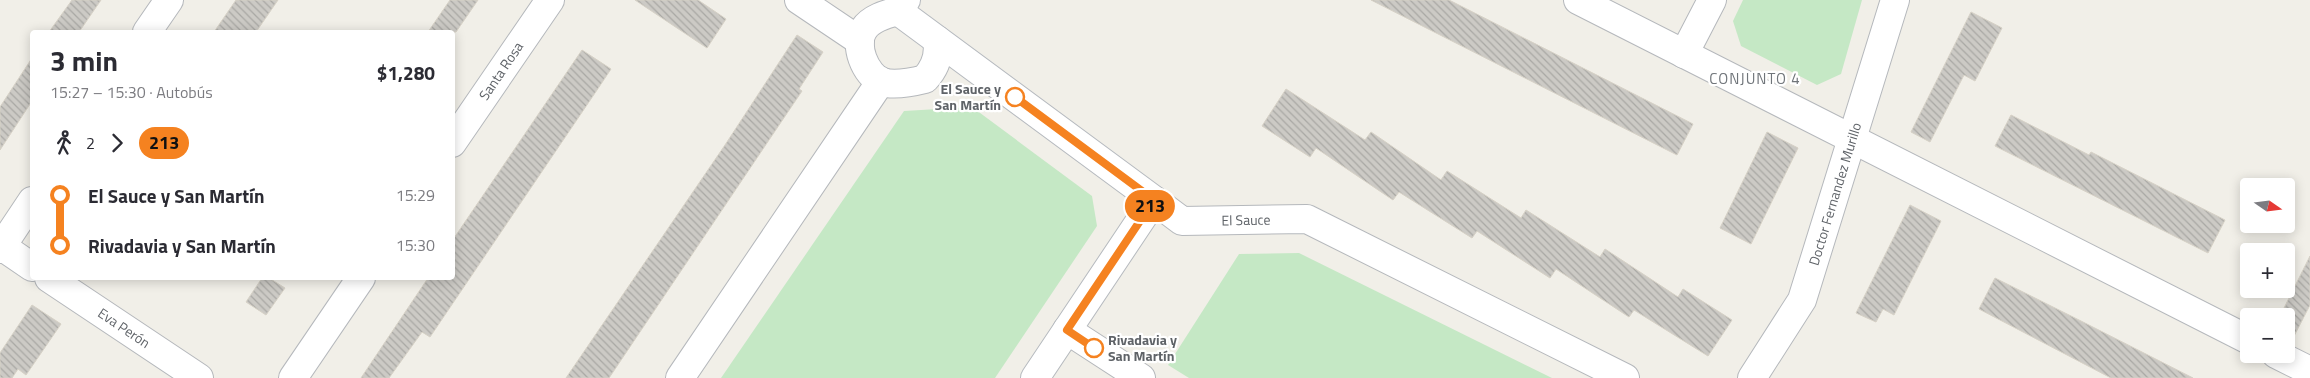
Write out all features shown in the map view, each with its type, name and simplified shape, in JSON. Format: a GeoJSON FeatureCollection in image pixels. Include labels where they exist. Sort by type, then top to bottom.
{"type":"FeatureCollection","features":[{"type":"Feature","properties":{"kind":"street"},"geometry":{"type":"LineString","coordinates":[[148,30],[168,0]]}},
{"type":"Feature","properties":{"kind":"street","name":"Santa Rosa"},"geometry":{"type":"LineString","coordinates":[[455,139],[550,0]]}},
{"type":"Feature","properties":{"kind":"street"},"geometry":{"type":"LineString","coordinates":[[799,0],[860,40]]}},
{"type":"Feature","properties":{"kind":"street"},"geometry":{"type":"LineString","coordinates":[[1578,0],[2240,335]]}},
{"type":"Feature","properties":{"kind":"street"},"geometry":{"type":"LineString","coordinates":[[1684,54],[1712,0]]}},
{"type":"Feature","properties":{"kind":"street","name":"Doctor Fernandez Murillo"},"geometry":{"type":"LineString","coordinates":[[1752,378],[1802,300],[1895,0]]}},
{"type":"Feature","properties":{"kind":"street"},"geometry":{"type":"LineString","coordinates":[[902,6],[868,24],[862,32],[860,40],[866,69],[880,81],[890,84],[925,79],[935,66],[937,40]]}},
{"type":"Feature","properties":{"kind":"street","name":"El Sauce"},"geometry":{"type":"LineString","coordinates":[[902,6],[937,40],[1182,221],[1307,219],[1626,378]]}},
{"type":"Feature","properties":{"kind":"street"},"geometry":{"type":"LineString","coordinates":[[680,378],[880,81]]}},
{"type":"Feature","properties":{"kind":"street"},"geometry":{"type":"LineString","coordinates":[[1036,378],[1154,200]]}},
{"type":"Feature","properties":{"kind":"street"},"geometry":{"type":"LineString","coordinates":[[30,204],[1,247],[30,266]]}},
{"type":"Feature","properties":{"kind":"street","name":"Eva Perón"},"geometry":{"type":"LineString","coordinates":[[52,280],[199,378]]}},
{"type":"Feature","properties":{"kind":"street"},"geometry":{"type":"LineString","coordinates":[[292,378],[360,280]]}},
{"type":"Feature","properties":{"kind":"street"},"geometry":{"type":"LineString","coordinates":[[1067,330],[1141,378]]}},
{"type":"Feature","properties":{"kind":"street"},"geometry":{"type":"LineString","coordinates":[[2294,363],[2310,371]]}},
{"type":"Feature","properties":{"kind":"green space"},"geometry":{"type":"Polygon","coordinates":[[[1743,0],[1862,0],[1841,74],[1817,85],[1741,46],[1733,21],[1743,0]]]}},
{"type":"Feature","properties":{"kind":"green space"},"geometry":{"type":"Polygon","coordinates":[[[972,107],[1092,196],[1097,226],[995,378],[721,378],[904,111],[972,107]]]}},
{"type":"Feature","properties":{"kind":"green space"},"geometry":{"type":"Polygon","coordinates":[[[1299,253],[1552,378],[1189,378],[1168,365],[1239,254],[1299,253]]]}},
{"type":"Feature","properties":{"kind":"building"},"geometry":{"type":"Polygon","coordinates":[[[72,0],[101,0],[80,30],[50,30],[72,0]]]}},
{"type":"Feature","properties":{"kind":"building"},"geometry":{"type":"Polygon","coordinates":[[[236,0],[278,0],[257,30],[215,30],[236,0]]]}},
{"type":"Feature","properties":{"kind":"building"},"geometry":{"type":"Polygon","coordinates":[[[450,0],[478,0],[456,32],[455,30],[429,30],[450,0]]]}},
{"type":"Feature","properties":{"kind":"building"},"geometry":{"type":"Polygon","coordinates":[[[635,0],[698,0],[726,19],[707,48],[635,0]]]}},
{"type":"Feature","properties":{"kind":"building"},"geometry":{"type":"Polygon","coordinates":[[[1371,0],[1449,0],[1693,124],[1677,155],[1371,0]]]}},
{"type":"Feature","properties":{"kind":"building"},"geometry":{"type":"Polygon","coordinates":[[[1971,12],[2002,28],[1975,81],[1964,75],[1930,142],[1911,132],[1971,12]]]}},
{"type":"Feature","properties":{"kind":"building"},"geometry":{"type":"Polygon","coordinates":[[[797,35],[823,52],[799,89],[802,91],[609,378],[566,378],[725,145],[797,35]]]}},
{"type":"Feature","properties":{"kind":"building"},"geometry":{"type":"Polygon","coordinates":[[[582,50],[611,69],[430,337],[422,332],[389,378],[361,378],[427,280],[455,280],[455,237],[582,50]]]}},
{"type":"Feature","properties":{"kind":"building"},"geometry":{"type":"Polygon","coordinates":[[[30,61],[30,104],[0,150],[0,107],[30,61]]]}},
{"type":"Feature","properties":{"kind":"building"},"geometry":{"type":"Polygon","coordinates":[[[1286,89],[1365,140],[1371,132],[1441,180],[1447,171],[1521,218],[1526,210],[1600,257],[1605,249],[1678,297],[1683,289],[1732,320],[1708,356],[1634,310],[1629,317],[1556,269],[1550,278],[1477,231],[1472,238],[1399,192],[1393,200],[1316,148],[1310,157],[1262,126],[1286,89]]]}},
{"type":"Feature","properties":{"kind":"building"},"geometry":{"type":"Polygon","coordinates":[[[2011,115],[2089,155],[2091,152],[2225,220],[2208,253],[1995,146],[2011,115]]]}},
{"type":"Feature","properties":{"kind":"building"},"geometry":{"type":"Polygon","coordinates":[[[1767,132],[1798,148],[1751,244],[1720,228],[1767,132]]]}},
{"type":"Feature","properties":{"kind":"building"},"geometry":{"type":"Polygon","coordinates":[[[1910,205],[1941,221],[1894,315],[1883,309],[1876,322],[1856,313],[1910,205]]]}},
{"type":"Feature","properties":{"kind":"building"},"geometry":{"type":"Polygon","coordinates":[[[2310,256],[2310,305],[2295,334],[2295,308],[2284,308],[2289,298],[2295,298],[2295,286],[2310,256]]]}},
{"type":"Feature","properties":{"kind":"building"},"geometry":{"type":"Polygon","coordinates":[[[1995,278],[2193,378],[2111,378],[1979,309],[1995,278]]]}},
{"type":"Feature","properties":{"kind":"building"},"geometry":{"type":"Polygon","coordinates":[[[261,280],[272,280],[285,288],[266,315],[246,302],[261,280]]]}},
{"type":"Feature","properties":{"kind":"building"},"geometry":{"type":"Polygon","coordinates":[[[32,305],[61,324],[26,375],[18,369],[12,378],[0,378],[0,353],[32,305]]]}},
{"type":"Feature","properties":{"kind":"bus line","name":"213"},"geometry":{"type":"LineString","coordinates":[[1015,97],[1154,200],[1067,330],[1094,348]]}},
{"type":"Feature","properties":{"kind":"place","name":"El Sauce y San Martín"},"geometry":{"type":"Point","coordinates":[1015,97]}},
{"type":"Feature","properties":{"kind":"place","name":"Rivadavia y San Martín"},"geometry":{"type":"Point","coordinates":[1094,348]}},
{"type":"Feature","properties":{"kind":"district","name":"CONJUNTO 4"},"geometry":{"type":"Point","coordinates":[1755,79]}}]}
